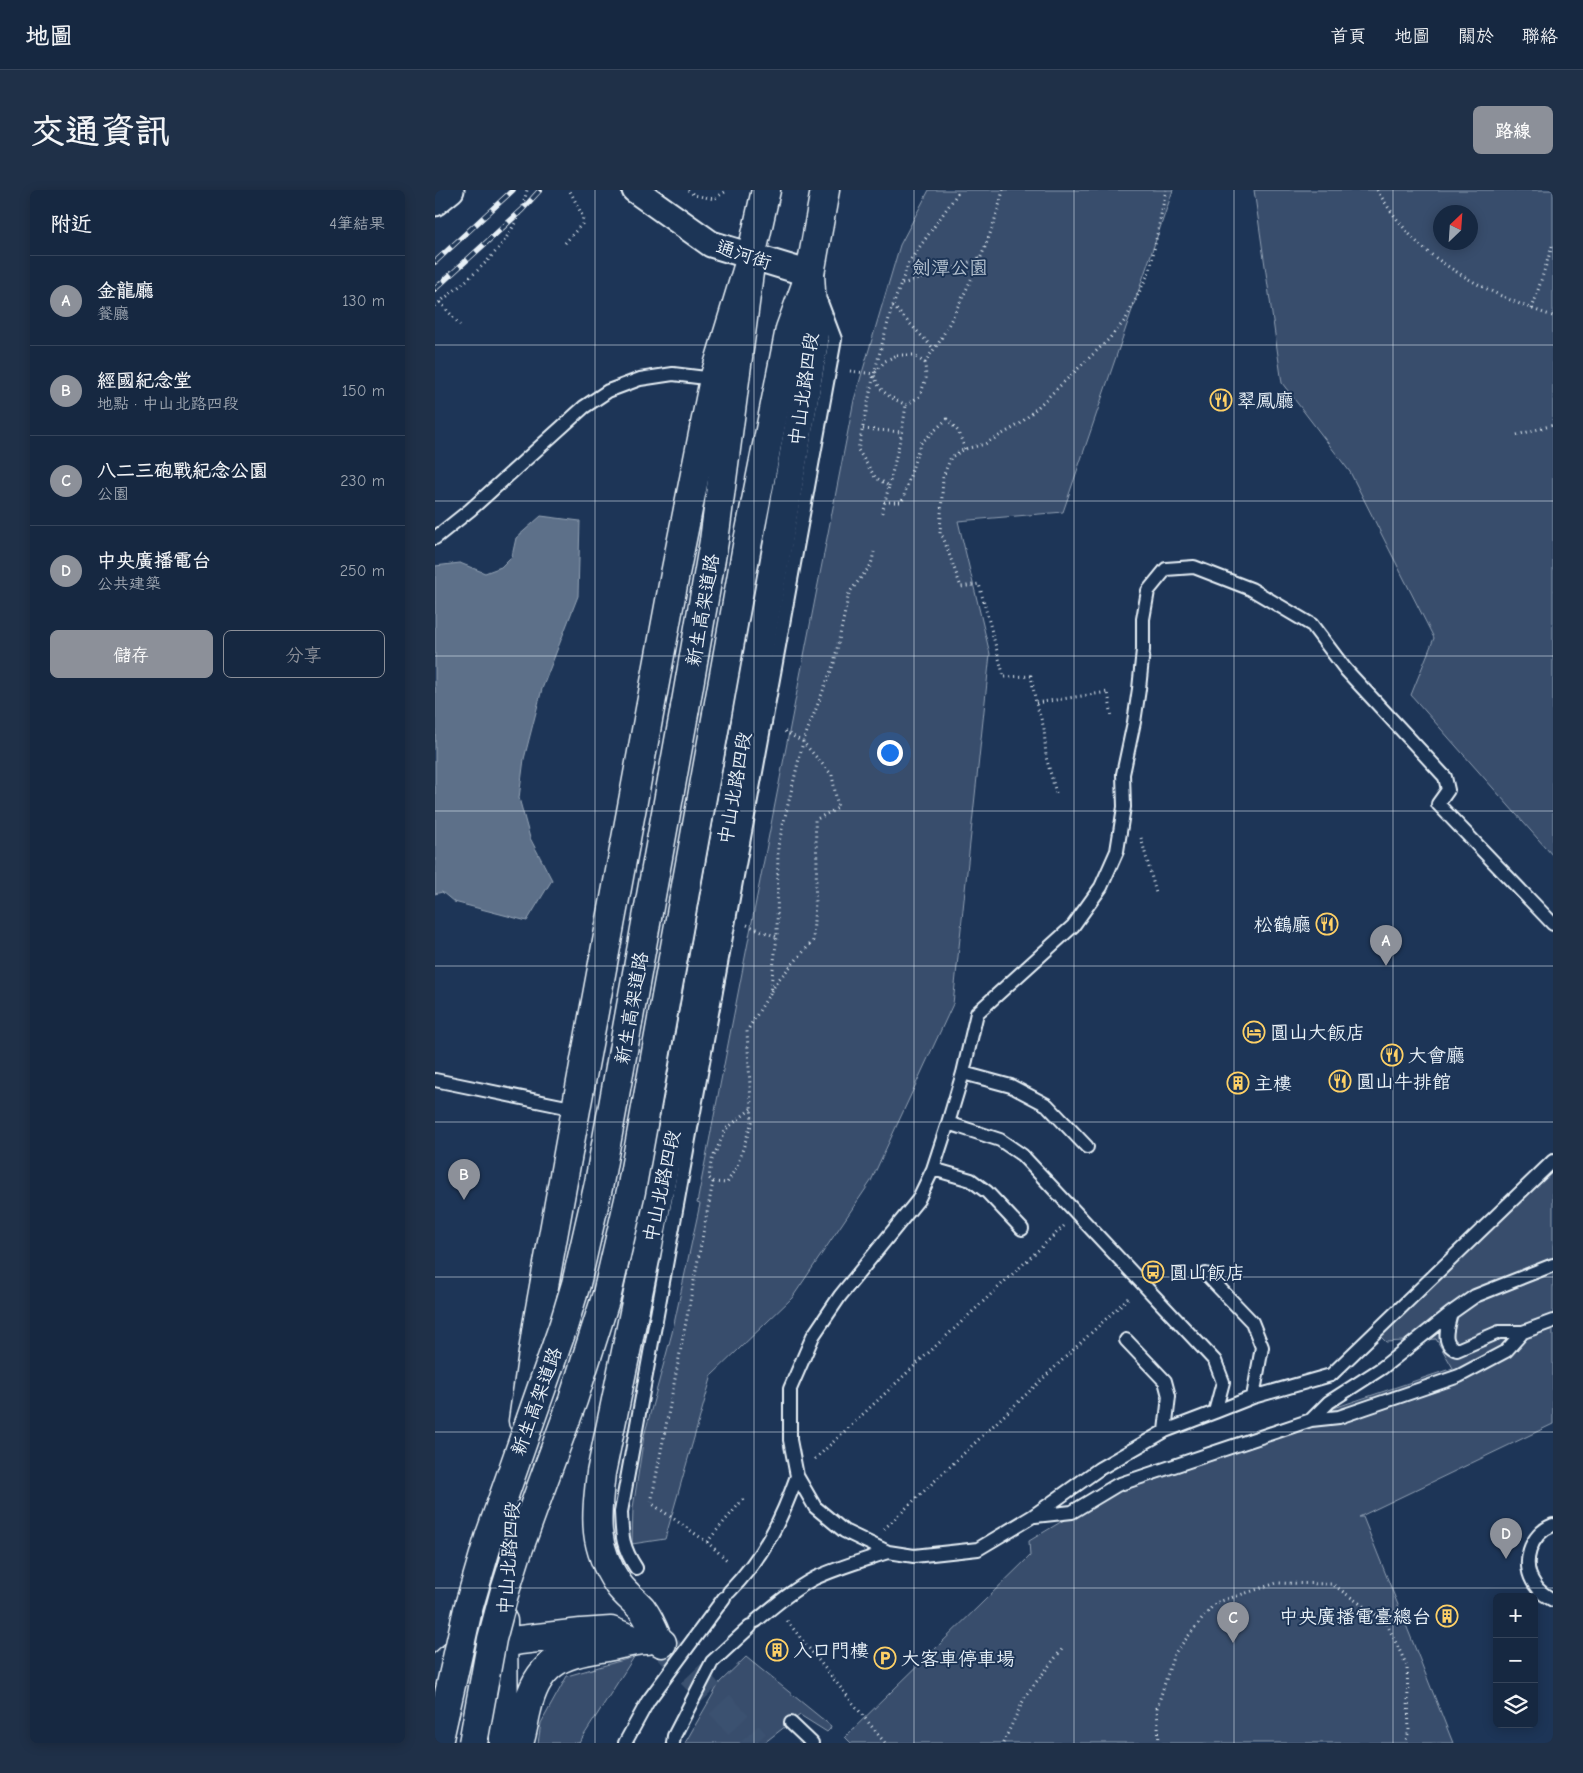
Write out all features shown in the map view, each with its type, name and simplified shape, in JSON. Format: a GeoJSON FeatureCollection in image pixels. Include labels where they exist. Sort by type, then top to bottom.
{"type":"FeatureCollection","features":[{"type":"Feature","properties":{"kind":"main road"},"geometry":{"type":"LineString","coordinates":[[751,257],[766,190]]}},
{"type":"Feature","properties":{"kind":"main road"},"geometry":{"type":"LineString","coordinates":[[809,274],[825,190]]}},
{"type":"Feature","properties":{"kind":"main road","name":"中山北路四段"},"geometry":{"type":"LineString","coordinates":[[504,1743],[493,1646],[507,1532],[537,1325],[675,574],[714,379],[751,257]]}},
{"type":"Feature","properties":{"kind":"main road","name":"新生高架道路"},"geometry":{"type":"LineString","coordinates":[[438,1743],[468,1609],[500,1504],[563,1327],[576,1284],[601,1173],[714,540],[751,257]]}},
{"type":"Feature","properties":{"kind":"main road","name":"中山北路四段"},"geometry":{"type":"LineString","coordinates":[[651,1641],[644,1611],[619,1585],[601,1553],[597,1526],[601,1473],[680,1090],[814,342],[809,274]]}},
{"type":"Feature","properties":{"kind":"main road","name":"新生高架道路"},"geometry":{"type":"LineString","coordinates":[[473,1743],[492,1639],[504,1594],[589,1353],[607,1294],[631,1191],[747,546],[790,329],[809,274]]}},
{"type":"Feature","properties":{"kind":"main road"},"geometry":{"type":"LineString","coordinates":[[444,1664],[493,1646],[520,1640],[611,1631],[651,1641]]}},
{"type":"Feature","properties":{"kind":"main road"},"geometry":{"type":"LineString","coordinates":[[519,1743],[527,1707],[544,1670],[561,1658],[578,1651],[651,1641]]}},
{"type":"Feature","properties":{"kind":"street"},"geometry":{"type":"LineString","coordinates":[[435,203],[451,190]]}},
{"type":"Feature","properties":{"kind":"street","name":"通河街"},"geometry":{"type":"LineString","coordinates":[[635,190],[711,244],[809,274]]}},
{"type":"Feature","properties":{"kind":"lane","name":"中山北路四段"},"geometry":{"type":"LineString","coordinates":[[636,1568],[628,1556],[622,1538],[621,1512],[625,1485],[835,339],[809,274]]}},
{"type":"Feature","properties":{"kind":"lane"},"geometry":{"type":"LineString","coordinates":[[435,538],[470,510],[584,407],[608,391],[640,379],[673,374],[714,379]]}},
{"type":"Feature","properties":{"kind":"lane"},"geometry":{"type":"LineString","coordinates":[[1553,924],[1438,804],[1448,790],[1445,777],[1347,670],[1312,625],[1251,589],[1194,567],[1166,569],[1148,591],[1143,619],[1143,650],[1139,689],[1135,722],[1123,774],[1124,807],[1117,850],[1101,887],[1073,926],[977,1013],[963,1072],[948,1123],[933,1169],[918,1200],[840,1296],[813,1336],[791,1389],[790,1440],[797,1476],[815,1507],[844,1531],[888,1552],[914,1556],[978,1549],[1033,1516],[1099,1469],[1165,1431],[1253,1397],[1331,1375],[1553,1162]]}},
{"type":"Feature","properties":{"kind":"lane"},"geometry":{"type":"LineString","coordinates":[[963,1072],[1011,1086],[1047,1105],[1087,1147]]}},
{"type":"Feature","properties":{"kind":"lane"},"geometry":{"type":"LineString","coordinates":[[435,1080],[576,1109]]}},
{"type":"Feature","properties":{"kind":"lane"},"geometry":{"type":"LineString","coordinates":[[948,1123],[1000,1140],[1022,1155],[1215,1360],[1223,1382],[1215,1412]]}},
{"type":"Feature","properties":{"kind":"lane"},"geometry":{"type":"LineString","coordinates":[[933,1169],[971,1180],[987,1192],[1022,1229]]}},
{"type":"Feature","properties":{"kind":"lane"},"geometry":{"type":"LineString","coordinates":[[1311,1420],[1329,1402],[1383,1368],[1475,1296],[1553,1265]]}},
{"type":"Feature","properties":{"kind":"lane"},"geometry":{"type":"LineString","coordinates":[[1206,1274],[1252,1322],[1262,1347],[1253,1397]]}},
{"type":"Feature","properties":{"kind":"lane"},"geometry":{"type":"LineString","coordinates":[[1451,1313],[1446,1331],[1447,1342],[1450,1348],[1457,1350],[1499,1332],[1523,1332],[1553,1321]]}},
{"type":"Feature","properties":{"kind":"lane"},"geometry":{"type":"LineString","coordinates":[[1033,1516],[1072,1512],[1117,1485],[1311,1420],[1339,1417],[1459,1376],[1506,1350],[1523,1332]]}},
{"type":"Feature","properties":{"kind":"lane"},"geometry":{"type":"LineString","coordinates":[[1126,1340],[1165,1381],[1169,1396],[1165,1431]]}},
{"type":"Feature","properties":{"kind":"lane"},"geometry":{"type":"LineString","coordinates":[[625,1743],[647,1702],[726,1595],[745,1576],[766,1547],[785,1510],[797,1476]]}},
{"type":"Feature","properties":{"kind":"lane"},"geometry":{"type":"LineString","coordinates":[[1553,1525],[1538,1536],[1531,1546],[1527,1559],[1529,1572],[1534,1584],[1543,1594],[1553,1600]]}},
{"type":"Feature","properties":{"kind":"lane"},"geometry":{"type":"LineString","coordinates":[[673,1743],[674,1736],[712,1662],[753,1624],[775,1605],[814,1579],[888,1552]]}},
{"type":"Feature","properties":{"kind":"lane"},"geometry":{"type":"LineString","coordinates":[[477,1743],[493,1646]]}},
{"type":"Feature","properties":{"kind":"lane"},"geometry":{"type":"LineString","coordinates":[[791,1723],[812,1743]]}},
{"type":"Feature","properties":{"kind":"path"},"geometry":{"type":"LineString","coordinates":[[435,306],[490,259],[515,226],[527,190]]}},
{"type":"Feature","properties":{"kind":"path"},"geometry":{"type":"LineString","coordinates":[[688,190],[694,195],[713,199],[728,190]]}},
{"type":"Feature","properties":{"kind":"path"},"geometry":{"type":"LineString","coordinates":[[889,486],[875,477],[858,450],[874,374],[893,306],[909,262],[960,190]]}},
{"type":"Feature","properties":{"kind":"path"},"geometry":{"type":"LineString","coordinates":[[906,405],[921,396],[926,378],[925,363],[940,342],[980,258],[994,226],[1003,190]]}},
{"type":"Feature","properties":{"kind":"path"},"geometry":{"type":"LineString","coordinates":[[1056,793],[1046,756],[1043,728],[1031,676],[1003,677],[979,584],[961,587],[943,536],[940,534],[943,477],[951,457],[965,449],[985,444],[1020,424],[1109,339],[1126,319],[1150,270],[1166,190]]}},
{"type":"Feature","properties":{"kind":"path"},"geometry":{"type":"LineString","coordinates":[[1377,190],[1391,212],[1427,251],[1469,279],[1532,309],[1553,316]]}},
{"type":"Feature","properties":{"kind":"path"},"geometry":{"type":"LineString","coordinates":[[565,243],[582,224],[583,217],[569,191]]}},
{"type":"Feature","properties":{"kind":"path"},"geometry":{"type":"LineString","coordinates":[[1532,309],[1553,243]]}},
{"type":"Feature","properties":{"kind":"path"},"geometry":{"type":"LineString","coordinates":[[901,284],[952,269],[980,258]]}},
{"type":"Feature","properties":{"kind":"path"},"geometry":{"type":"LineString","coordinates":[[440,302],[460,325]]}},
{"type":"Feature","properties":{"kind":"path"},"geometry":{"type":"LineString","coordinates":[[893,306],[934,349]]}},
{"type":"Feature","properties":{"kind":"path"},"geometry":{"type":"LineString","coordinates":[[874,374],[885,361],[897,355],[913,355],[925,363]]}},
{"type":"Feature","properties":{"kind":"path"},"geometry":{"type":"LineString","coordinates":[[848,371],[874,374]]}},
{"type":"Feature","properties":{"kind":"path"},"geometry":{"type":"LineString","coordinates":[[874,374],[877,384],[887,395],[906,405]]}},
{"type":"Feature","properties":{"kind":"path"},"geometry":{"type":"LineString","coordinates":[[881,513],[902,432],[906,405]]}},
{"type":"Feature","properties":{"kind":"path"},"geometry":{"type":"LineString","coordinates":[[884,502],[902,502],[920,444],[947,419],[958,431],[965,449]]}},
{"type":"Feature","properties":{"kind":"path"},"geometry":{"type":"LineString","coordinates":[[1517,435],[1553,425]]}},
{"type":"Feature","properties":{"kind":"path"},"geometry":{"type":"LineString","coordinates":[[863,429],[902,432]]}},
{"type":"Feature","properties":{"kind":"path"},"geometry":{"type":"LineString","coordinates":[[771,993],[777,937],[778,846],[803,742],[833,664],[849,593],[871,565],[873,552]]}},
{"type":"Feature","properties":{"kind":"path"},"geometry":{"type":"LineString","coordinates":[[751,1109],[726,1129],[711,1162],[709,1178],[713,1182],[727,1183],[737,1166],[752,1122],[747,1031],[780,978],[813,941],[817,862],[815,820],[838,808],[832,775],[803,742],[781,730]]}},
{"type":"Feature","properties":{"kind":"path"},"geometry":{"type":"LineString","coordinates":[[756,929],[777,937]]}},
{"type":"Feature","properties":{"kind":"path"},"geometry":{"type":"LineString","coordinates":[[713,1182],[651,1503],[707,1542],[745,1576]]}},
{"type":"Feature","properties":{"kind":"path"},"geometry":{"type":"LineString","coordinates":[[797,1476],[1077,1214]]}},
{"type":"Feature","properties":{"kind":"path"},"geometry":{"type":"LineString","coordinates":[[869,1543],[1143,1284]]}},
{"type":"Feature","properties":{"kind":"path"},"geometry":{"type":"LineString","coordinates":[[707,1542],[745,1497]]}},
{"type":"Feature","properties":{"kind":"path"},"geometry":{"type":"LineString","coordinates":[[1159,1743],[1157,1708],[1174,1654],[1215,1603],[1277,1583],[1332,1584],[1386,1622],[1407,1666],[1409,1731],[1405,1743]]}},
{"type":"Feature","properties":{"kind":"path"},"geometry":{"type":"LineString","coordinates":[[775,1605],[885,1743]]}},
{"type":"Feature","properties":{"kind":"path"},"geometry":{"type":"LineString","coordinates":[[1003,1743],[1026,1695],[1063,1648]]}},
{"type":"Feature","properties":{"kind":"green space","name":"劍潭公園"},"geometry":{"type":"Polygon","coordinates":[[[929,190],[1173,190],[1063,512],[958,521],[990,654],[953,1004],[871,1181],[792,1298],[712,1375],[665,1539],[632,1544],[633,1508],[644,1436],[672,1333],[700,1204],[697,1203],[854,400],[900,245],[929,190]]]}},
{"type":"Feature","properties":{"kind":"green space"},"geometry":{"type":"Polygon","coordinates":[[[1254,190],[1553,190],[1553,856],[1411,695],[1434,638],[1350,472],[1282,383],[1254,190]]]}},
{"type":"Feature","properties":{"kind":"green space"},"geometry":{"type":"Polygon","coordinates":[[[1553,1165],[1553,1424],[1359,1517],[1363,1517],[1453,1743],[851,1743],[845,1737],[1030,1556],[1029,1541],[1144,1472],[1453,1368],[1436,1339],[1386,1342],[1381,1337],[1553,1165]]]}},
{"type":"Feature","properties":{"kind":"green space"},"geometry":{"type":"Polygon","coordinates":[[[634,1657],[579,1743],[538,1743],[541,1723],[567,1676],[634,1657]]]}},
{"type":"Feature","properties":{"kind":"green space"},"geometry":{"type":"Polygon","coordinates":[[[746,1657],[831,1726],[830,1729],[827,1732],[800,1715],[764,1743],[685,1743],[720,1682],[746,1657]]]}},
{"type":"Feature","properties":{"kind":"shaded area"},"geometry":{"type":"Polygon","coordinates":[[[541,516],[580,521],[578,596],[542,689],[524,759],[519,798],[530,838],[552,880],[527,921],[454,902],[442,892],[435,894],[435,566],[460,563],[485,573],[501,567],[512,556],[516,538],[541,516]]]}},
{"type":"Feature","properties":{"kind":"tunnel"},"geometry":{"type":"LineString","coordinates":[[662,1643],[756,1743]]}},
{"type":"Feature","properties":{"kind":"railway"},"geometry":{"type":"LineString","coordinates":[[435,262],[513,190]]}},
{"type":"Feature","properties":{"kind":"railway"},"geometry":{"type":"LineString","coordinates":[[435,289],[522,210],[540,190]]}},
{"type":"Feature","properties":{"kind":"place","name":"翠鳳廳"},"geometry":{"type":"Point","coordinates":[1221,400]}},
{"type":"Feature","properties":{"kind":"place","name":"松鶴廳"},"geometry":{"type":"Point","coordinates":[1327,924]}},
{"type":"Feature","properties":{"kind":"place","name":"金龍廳"},"geometry":{"type":"Point","coordinates":[1386,966]}},
{"type":"Feature","properties":{"kind":"place","name":"圓山大飯店"},"geometry":{"type":"Point","coordinates":[1254,1032]}},
{"type":"Feature","properties":{"kind":"place","name":"大會廳"},"geometry":{"type":"Point","coordinates":[1392,1055]}},
{"type":"Feature","properties":{"kind":"place","name":"圓山牛排館"},"geometry":{"type":"Point","coordinates":[1340,1081]}},
{"type":"Feature","properties":{"kind":"place","name":"主樓"},"geometry":{"type":"Point","coordinates":[1238,1083]}},
{"type":"Feature","properties":{"kind":"place","name":"經國紀念堂"},"geometry":{"type":"Point","coordinates":[464,1200]}},
{"type":"Feature","properties":{"kind":"place","name":"圓山飯店"},"geometry":{"type":"Point","coordinates":[1153,1272]}},
{"type":"Feature","properties":{"kind":"place","name":"中央廣播電台"},"geometry":{"type":"Point","coordinates":[1506,1559]}},
{"type":"Feature","properties":{"kind":"place","name":"中央廣播電臺總台"},"geometry":{"type":"Point","coordinates":[1447,1616]}},
{"type":"Feature","properties":{"kind":"place","name":"八二三砲戰紀念公園"},"geometry":{"type":"Point","coordinates":[1233,1643]}},
{"type":"Feature","properties":{"kind":"place","name":"入口門樓"},"geometry":{"type":"Point","coordinates":[777,1650]}},
{"type":"Feature","properties":{"kind":"place","name":"大客車停車場"},"geometry":{"type":"Point","coordinates":[885,1658]}}]}
